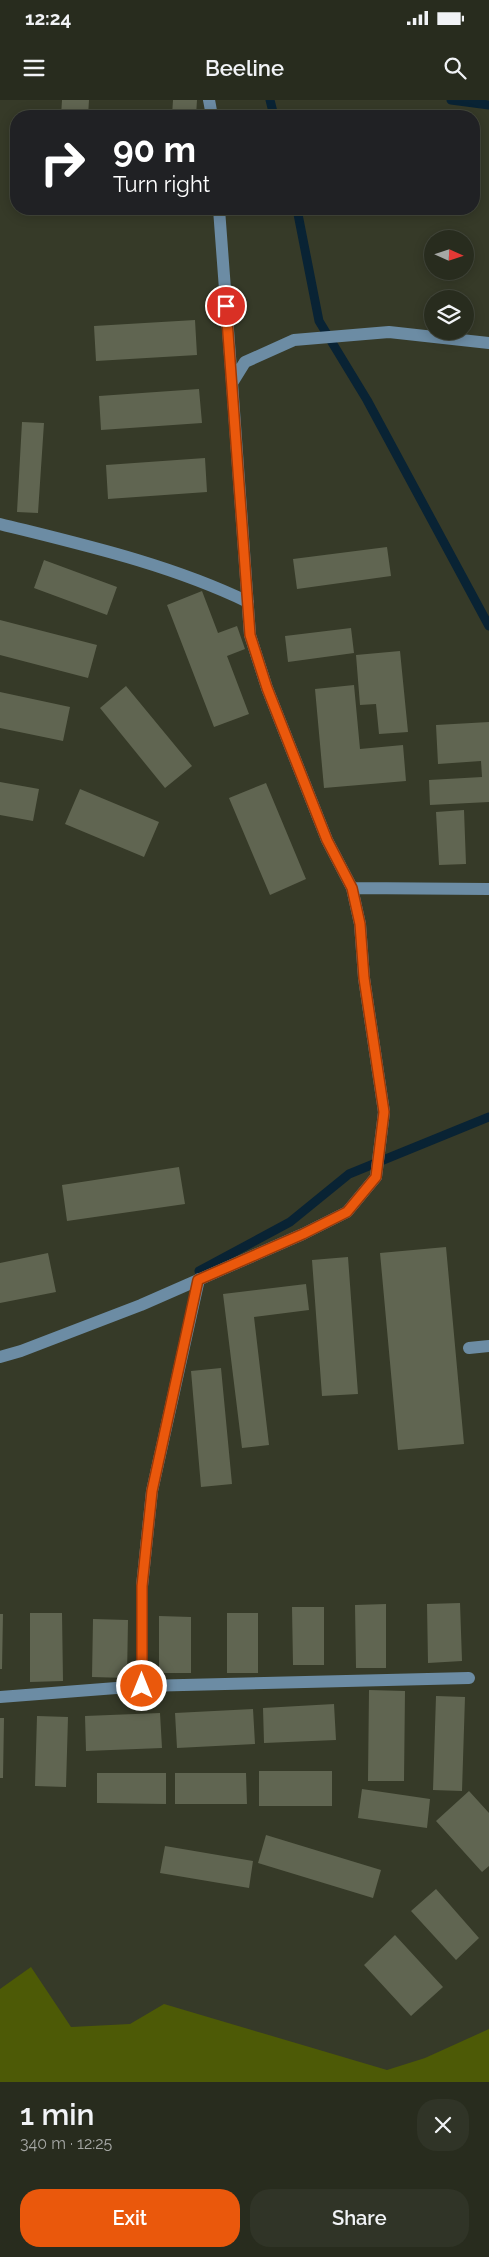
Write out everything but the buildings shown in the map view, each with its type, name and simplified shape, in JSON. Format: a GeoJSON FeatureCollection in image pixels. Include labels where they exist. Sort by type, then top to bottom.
{"type":"FeatureCollection","features":[{"type":"Feature","properties":{"kind":"street"},"geometry":{"type":"LineString","coordinates":[[0,1357],[76,1330],[303,1234],[347,1212],[376,1177],[384,1112],[364,978],[360,924],[352,888],[327,840],[267,688],[250,635],[219,215]]}},
{"type":"Feature","properties":{"kind":"street"},"geometry":{"type":"LineString","coordinates":[[232,383],[245,362],[294,340],[338,334],[389,332],[489,343]]}},
{"type":"Feature","properties":{"kind":"street"},"geometry":{"type":"LineString","coordinates":[[0,524],[113,553],[211,584],[248,602]]}},
{"type":"Feature","properties":{"kind":"street"},"geometry":{"type":"LineString","coordinates":[[352,888],[489,889]]}},
{"type":"Feature","properties":{"kind":"street"},"geometry":{"type":"LineString","coordinates":[[142,1686],[142,1586],[152,1491],[198,1280]]}},
{"type":"Feature","properties":{"kind":"street"},"geometry":{"type":"LineString","coordinates":[[469,1348],[489,1346]]}},
{"type":"Feature","properties":{"kind":"street"},"geometry":{"type":"LineString","coordinates":[[0,1697],[142,1686],[469,1678]]}},
{"type":"Feature","properties":{"kind":"green space"},"geometry":{"type":"Polygon","coordinates":[[[31,1967],[71,2027],[130,2024],[164,2004],[387,2070],[425,2058],[489,2029],[489,2082],[0,2082],[0,1989],[31,1967]]]}},
{"type":"Feature","properties":{"kind":"waterway"},"geometry":{"type":"LineString","coordinates":[[270,100],[272,110]]}},
{"type":"Feature","properties":{"kind":"waterway"},"geometry":{"type":"LineString","coordinates":[[451,100],[489,105]]}},
{"type":"Feature","properties":{"kind":"waterway"},"geometry":{"type":"LineString","coordinates":[[298,215],[319,321],[367,400],[489,626]]}},
{"type":"Feature","properties":{"kind":"waterway"},"geometry":{"type":"LineString","coordinates":[[199,1271],[290,1222],[349,1174],[489,1117]]}},
{"type":"Feature","properties":{"kind":"route"},"geometry":{"type":"LineString","coordinates":[[142,1686],[142,1586],[152,1491],[198,1280],[303,1234],[347,1212],[376,1177],[384,1112],[364,978],[360,924],[352,888],[327,840],[267,688],[250,635],[226,306]]}}]}
